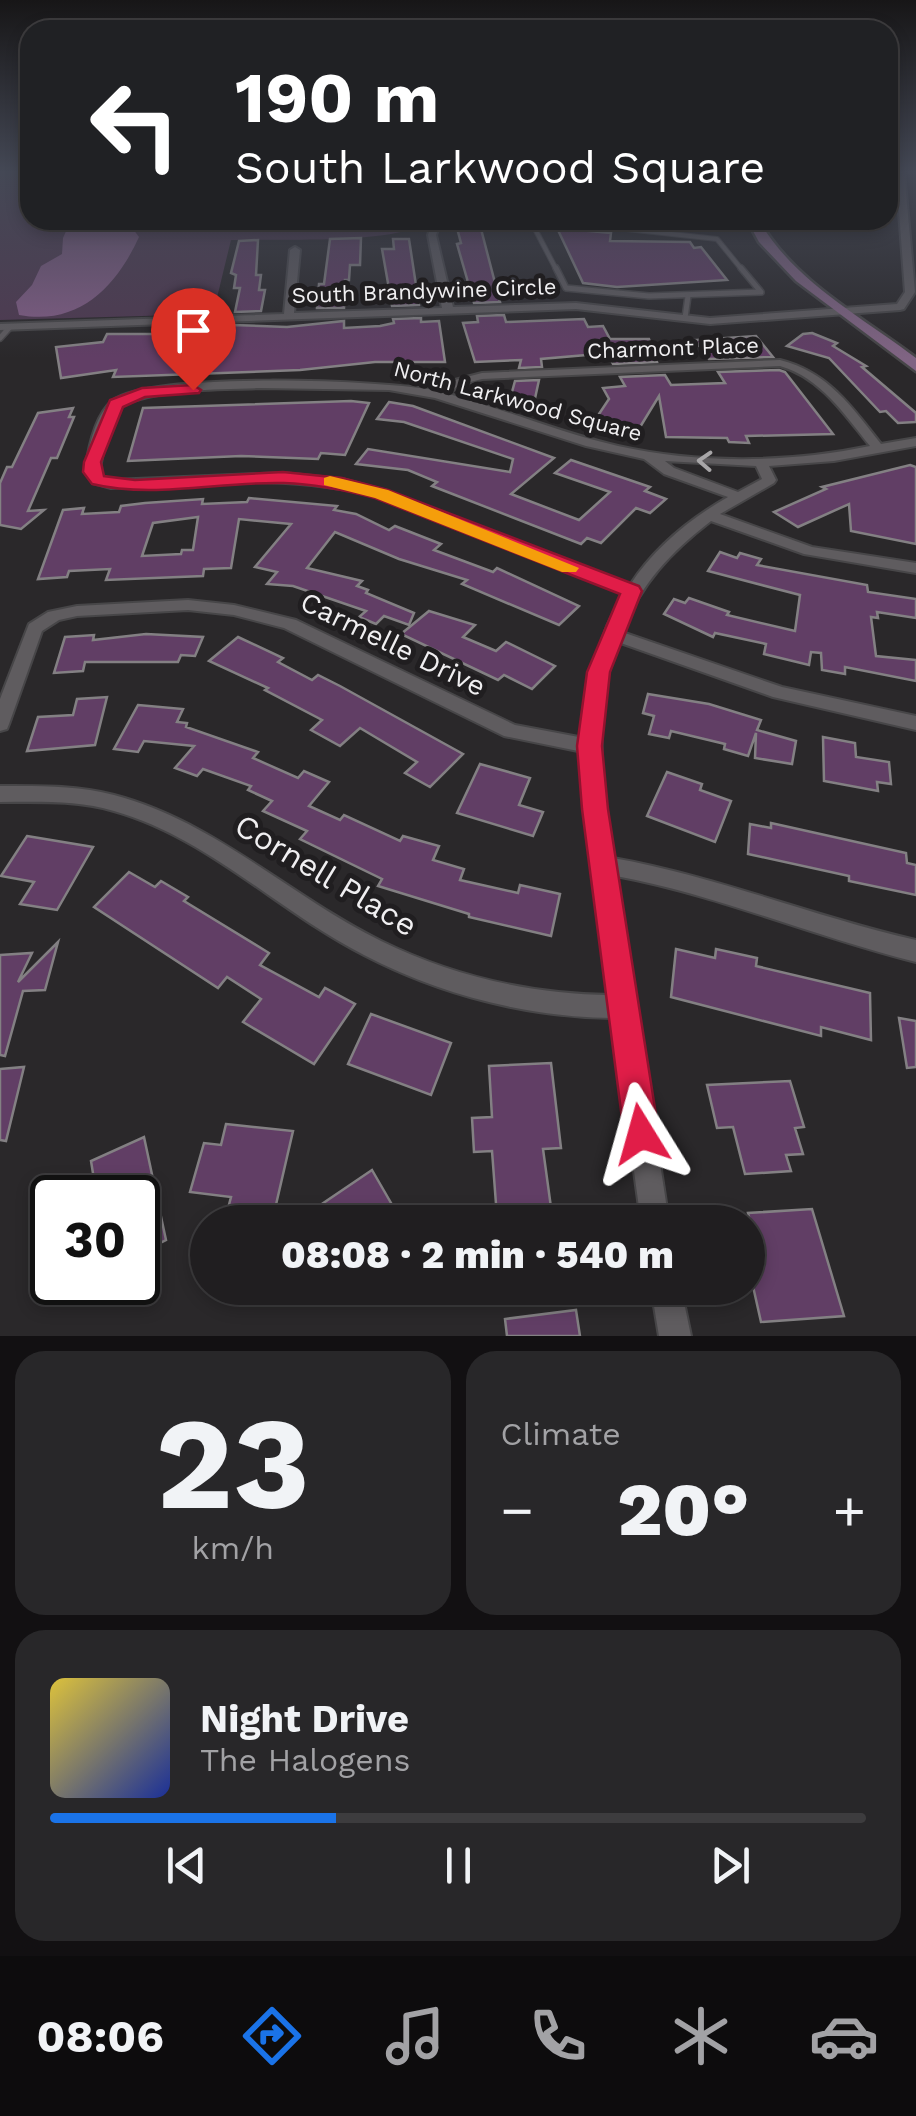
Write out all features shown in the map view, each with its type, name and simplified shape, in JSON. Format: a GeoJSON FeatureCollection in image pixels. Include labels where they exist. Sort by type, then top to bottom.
{"type":"FeatureCollection","features":[{"type":"Feature","properties":{"kind":"street"},"geometry":{"type":"LineString","coordinates":[[432,233],[448,310]]}},
{"type":"Feature","properties":{"kind":"street"},"geometry":{"type":"LineString","coordinates":[[762,233],[780,260],[916,366]]}},
{"type":"Feature","properties":{"kind":"street"},"geometry":{"type":"LineString","coordinates":[[907,233],[911,260],[910,304]]}},
{"type":"Feature","properties":{"kind":"street"},"geometry":{"type":"LineString","coordinates":[[289,316],[296,250]]}},
{"type":"Feature","properties":{"kind":"street","name":"South Brandywine Circle"},"geometry":{"type":"LineString","coordinates":[[5,327],[576,306],[710,320],[848,313],[910,304]]}},
{"type":"Feature","properties":{"kind":"street","name":"Charmont Place"},"geometry":{"type":"LineString","coordinates":[[440,396],[456,382],[482,376],[780,364],[796,366],[818,378],[878,448]]}},
{"type":"Feature","properties":{"kind":"street","name":"North Larkwood Square"},"geometry":{"type":"LineString","coordinates":[[632,591],[382,494],[342,483],[272,478],[112,484],[98,480],[92,472],[116,404],[142,393],[363,384],[440,396],[591,445],[649,456],[760,463],[838,456],[916,442]]}},
{"type":"Feature","properties":{"kind":"street","name":"North Larkwood Square"},"geometry":{"type":"LineString","coordinates":[[649,456],[669,471],[737,496]]}},
{"type":"Feature","properties":{"kind":"street"},"geometry":{"type":"LineString","coordinates":[[653,1205],[603,865],[590,746],[592,706],[611,634],[632,591],[664,550],[737,496],[770,480],[760,463]]}},
{"type":"Feature","properties":{"kind":"street"},"geometry":{"type":"LineString","coordinates":[[710,514],[809,551],[916,568]]}},
{"type":"Feature","properties":{"kind":"street","name":"Carmelle Drive"},"geometry":{"type":"LineString","coordinates":[[0,724],[35,628],[54,616],[77,611],[188,606],[234,610],[290,624],[511,730],[590,746]]}},
{"type":"Feature","properties":{"kind":"street"},"geometry":{"type":"LineString","coordinates":[[611,634],[779,693],[916,722]]}},
{"type":"Feature","properties":{"kind":"street","name":"Cornell Place"},"geometry":{"type":"LineString","coordinates":[[0,794],[87,795],[145,810],[194,835],[324,920],[398,959],[524,1000],[623,1007]]}},
{"type":"Feature","properties":{"kind":"street"},"geometry":{"type":"LineString","coordinates":[[603,865],[668,877],[794,919],[916,951]]}},
{"type":"Feature","properties":{"kind":"street"},"geometry":{"type":"LineString","coordinates":[[669,1305],[674,1336]]}},
{"type":"Feature","properties":{"kind":"lane"},"geometry":{"type":"LineString","coordinates":[[537,233],[566,288],[649,296],[760,292],[717,239],[666,233]]}},
{"type":"Feature","properties":{"kind":"lane"},"geometry":{"type":"LineString","coordinates":[[645,314],[649,296]]}},
{"type":"Feature","properties":{"kind":"lane"},"geometry":{"type":"LineString","coordinates":[[685,318],[688,296]]}},
{"type":"Feature","properties":{"kind":"lane"},"geometry":{"type":"LineString","coordinates":[[0,338],[5,327]]}},
{"type":"Feature","properties":{"kind":"shaded area"},"geometry":{"type":"Polygon","coordinates":[[[0,233],[395,233],[306,240],[231,240],[213,314],[0,320],[0,233]]]}},
{"type":"Feature","properties":{"kind":"shaded area"},"geometry":{"type":"Polygon","coordinates":[[[65,233],[136,233],[139,237],[119,272],[93,299],[60,314],[19,315],[16,302],[32,285],[41,266],[62,254],[65,233]]]}},
{"type":"Feature","properties":{"kind":"building"},"geometry":{"type":"Polygon","coordinates":[[[458,233],[482,233],[500,302],[474,303],[457,244],[461,243],[458,233]]]}},
{"type":"Feature","properties":{"kind":"building"},"geometry":{"type":"Polygon","coordinates":[[[560,233],[611,233],[610,241],[690,242],[694,248],[701,247],[727,280],[617,287],[583,283],[560,233]]]}},
{"type":"Feature","properties":{"kind":"building"},"geometry":{"type":"Polygon","coordinates":[[[361,238],[360,265],[350,265],[349,280],[345,280],[344,308],[317,308],[330,239],[361,238]]]}},
{"type":"Feature","properties":{"kind":"building"},"geometry":{"type":"Polygon","coordinates":[[[393,239],[409,239],[419,305],[392,306],[382,249],[394,249],[393,239]]]}},
{"type":"Feature","properties":{"kind":"building"},"geometry":{"type":"Polygon","coordinates":[[[258,240],[256,275],[261,275],[259,290],[265,290],[261,311],[235,312],[240,288],[234,288],[236,275],[231,273],[239,241],[258,240]]]}},
{"type":"Feature","properties":{"kind":"building"},"geometry":{"type":"Polygon","coordinates":[[[504,315],[506,322],[584,319],[588,327],[603,326],[610,339],[649,339],[657,362],[613,364],[609,356],[598,354],[541,359],[542,367],[519,368],[521,360],[475,362],[463,323],[478,322],[477,316],[504,315]]]}},
{"type":"Feature","properties":{"kind":"building"},"geometry":{"type":"Polygon","coordinates":[[[421,318],[421,322],[439,321],[445,362],[375,362],[300,370],[113,377],[116,370],[61,378],[56,347],[103,342],[107,334],[174,334],[232,329],[233,325],[287,327],[344,321],[344,328],[421,318]]]}},
{"type":"Feature","properties":{"kind":"building"},"geometry":{"type":"Polygon","coordinates":[[[812,333],[837,343],[833,346],[866,366],[862,367],[916,413],[916,422],[898,423],[886,411],[880,412],[829,358],[787,346],[803,334],[812,333]]]}},
{"type":"Feature","properties":{"kind":"building"},"geometry":{"type":"Polygon","coordinates":[[[756,336],[773,357],[709,359],[695,340],[756,336]]]}},
{"type":"Feature","properties":{"kind":"building"},"geometry":{"type":"Polygon","coordinates":[[[718,372],[785,372],[833,434],[746,436],[749,443],[729,442],[727,438],[666,437],[659,396],[637,432],[593,423],[609,399],[603,388],[625,386],[620,377],[665,375],[671,385],[725,383],[718,372]]]}},
{"type":"Feature","properties":{"kind":"building"},"geometry":{"type":"Polygon","coordinates":[[[539,380],[534,403],[509,403],[515,381],[539,380]]]}},
{"type":"Feature","properties":{"kind":"building"},"geometry":{"type":"Polygon","coordinates":[[[389,402],[413,406],[554,458],[511,494],[579,520],[610,492],[555,473],[571,460],[650,487],[645,491],[666,499],[650,513],[636,508],[601,543],[587,538],[581,544],[432,486],[437,482],[408,470],[356,464],[368,449],[510,472],[513,459],[404,422],[377,419],[389,402]]]}},
{"type":"Feature","properties":{"kind":"building"},"geometry":{"type":"Polygon","coordinates":[[[369,403],[345,455],[321,453],[318,459],[241,456],[128,461],[143,408],[369,403]]]}},
{"type":"Feature","properties":{"kind":"building"},"geometry":{"type":"Polygon","coordinates":[[[73,408],[69,417],[74,417],[57,458],[51,458],[28,511],[44,510],[21,529],[0,525],[0,483],[38,413],[73,408]]]}},
{"type":"Feature","properties":{"kind":"building"},"geometry":{"type":"Polygon","coordinates":[[[910,465],[916,467],[916,544],[851,531],[849,504],[798,527],[774,512],[826,489],[822,487],[910,465]]]}},
{"type":"Feature","properties":{"kind":"building"},"geometry":{"type":"Polygon","coordinates":[[[249,498],[337,506],[334,510],[356,514],[389,530],[395,526],[441,544],[434,550],[493,572],[497,568],[579,606],[559,625],[462,584],[467,580],[399,559],[335,532],[307,568],[362,581],[357,586],[368,590],[366,593],[414,613],[409,625],[384,616],[376,624],[359,617],[366,611],[293,586],[267,584],[277,572],[255,567],[291,524],[239,519],[231,568],[204,569],[203,576],[106,580],[110,569],[69,571],[67,577],[38,579],[63,510],[84,508],[82,514],[119,512],[121,506],[203,499],[202,504],[247,502],[249,498]],[[198,517],[153,523],[142,556],[181,554],[182,550],[193,550],[198,517]]]}},
{"type":"Feature","properties":{"kind":"building"},"geometry":{"type":"Polygon","coordinates":[[[720,552],[737,558],[740,553],[761,559],[757,565],[867,585],[868,592],[916,599],[916,618],[877,612],[878,618],[871,617],[876,656],[916,660],[916,681],[845,667],[845,674],[822,670],[821,653],[811,652],[809,665],[764,654],[766,644],[715,633],[713,637],[664,614],[674,599],[685,603],[689,598],[729,612],[727,615],[795,631],[800,595],[708,571],[720,552]]]}},
{"type":"Feature","properties":{"kind":"building"},"geometry":{"type":"Polygon","coordinates":[[[429,611],[475,625],[463,637],[496,651],[506,642],[555,666],[532,689],[504,675],[498,680],[401,634],[429,611]]]}},
{"type":"Feature","properties":{"kind":"building"},"geometry":{"type":"Polygon","coordinates":[[[146,634],[203,637],[195,656],[181,655],[178,662],[85,662],[83,671],[54,673],[65,637],[94,635],[93,640],[146,634]]]}},
{"type":"Feature","properties":{"kind":"building"},"geometry":{"type":"Polygon","coordinates":[[[238,637],[283,658],[278,662],[312,680],[318,675],[463,754],[430,787],[405,773],[417,762],[360,728],[340,746],[311,730],[322,720],[265,690],[268,688],[209,661],[238,637]]]}},
{"type":"Feature","properties":{"kind":"building"},"geometry":{"type":"Polygon","coordinates":[[[648,694],[709,704],[761,720],[757,730],[796,741],[792,764],[755,758],[756,733],[748,756],[724,749],[725,744],[671,731],[669,738],[649,734],[654,716],[643,713],[648,694]]]}},
{"type":"Feature","properties":{"kind":"building"},"geometry":{"type":"Polygon","coordinates":[[[107,697],[95,745],[27,751],[38,717],[73,715],[77,699],[107,697]]]}},
{"type":"Feature","properties":{"kind":"building"},"geometry":{"type":"Polygon","coordinates":[[[138,705],[183,709],[177,722],[187,723],[186,727],[258,752],[253,758],[298,778],[304,771],[329,782],[309,806],[340,820],[344,815],[400,841],[403,836],[439,846],[433,860],[464,869],[460,880],[518,893],[520,885],[560,894],[551,936],[469,917],[378,886],[382,879],[300,839],[307,831],[263,811],[272,801],[248,790],[251,786],[203,769],[197,776],[175,768],[194,746],[144,741],[138,752],[114,749],[138,705]]]}},
{"type":"Feature","properties":{"kind":"building"},"geometry":{"type":"Polygon","coordinates":[[[823,737],[855,743],[856,757],[889,762],[891,784],[877,782],[878,791],[824,781],[823,737]]]}},
{"type":"Feature","properties":{"kind":"building"},"geometry":{"type":"Polygon","coordinates":[[[480,764],[530,778],[519,805],[543,812],[533,836],[457,813],[480,764]]]}},
{"type":"Feature","properties":{"kind":"building"},"geometry":{"type":"Polygon","coordinates":[[[667,772],[702,784],[700,790],[731,801],[715,842],[647,816],[667,772]]]}},
{"type":"Feature","properties":{"kind":"building"},"geometry":{"type":"Polygon","coordinates":[[[771,823],[906,853],[907,863],[916,865],[916,895],[748,854],[750,824],[771,828],[771,823]]]}},
{"type":"Feature","properties":{"kind":"building"},"geometry":{"type":"Polygon","coordinates":[[[27,836],[93,847],[57,910],[20,904],[34,882],[1,876],[27,836]]]}},
{"type":"Feature","properties":{"kind":"building"},"geometry":{"type":"Polygon","coordinates":[[[129,872],[155,887],[161,881],[188,897],[184,901],[269,953],[260,965],[319,997],[325,988],[355,1004],[314,1064],[243,1022],[261,999],[227,977],[218,988],[94,907],[129,872]]]}},
{"type":"Feature","properties":{"kind":"building"},"geometry":{"type":"Polygon","coordinates":[[[58,942],[45,990],[23,991],[5,1056],[0,1055],[0,955],[32,953],[18,982],[58,942]]]}},
{"type":"Feature","properties":{"kind":"building"},"geometry":{"type":"Polygon","coordinates":[[[676,949],[715,958],[716,949],[757,958],[756,966],[870,993],[871,1040],[821,1027],[821,1036],[671,997],[676,949]]]}},
{"type":"Feature","properties":{"kind":"building"},"geometry":{"type":"Polygon","coordinates":[[[371,1014],[451,1043],[431,1095],[348,1064],[371,1014]]]}},
{"type":"Feature","properties":{"kind":"building"},"geometry":{"type":"Polygon","coordinates":[[[899,1018],[916,1021],[916,1067],[907,1068],[899,1018]]]}},
{"type":"Feature","properties":{"kind":"building"},"geometry":{"type":"Polygon","coordinates":[[[551,1063],[561,1148],[543,1149],[551,1205],[479,1205],[496,1204],[492,1151],[474,1152],[472,1118],[492,1117],[489,1066],[551,1063]]]}},
{"type":"Feature","properties":{"kind":"building"},"geometry":{"type":"Polygon","coordinates":[[[24,1067],[6,1141],[0,1140],[0,1069],[24,1067]]]}},
{"type":"Feature","properties":{"kind":"building"},"geometry":{"type":"Polygon","coordinates":[[[790,1081],[804,1127],[795,1128],[803,1154],[786,1155],[791,1171],[745,1174],[733,1127],[717,1128],[707,1085],[790,1081]]]}},
{"type":"Feature","properties":{"kind":"building"},"geometry":{"type":"Polygon","coordinates":[[[226,1124],[293,1131],[276,1205],[229,1205],[231,1197],[190,1192],[204,1143],[221,1145],[226,1124]]]}},
{"type":"Feature","properties":{"kind":"building"},"geometry":{"type":"Polygon","coordinates":[[[144,1137],[152,1175],[93,1175],[91,1161],[144,1137]]]}},
{"type":"Feature","properties":{"kind":"building"},"geometry":{"type":"Polygon","coordinates":[[[372,1170],[392,1205],[320,1205],[372,1170]]]}},
{"type":"Feature","properties":{"kind":"building"},"geometry":{"type":"Polygon","coordinates":[[[812,1209],[844,1316],[761,1322],[757,1305],[765,1305],[765,1212],[812,1209]]]}},
{"type":"Feature","properties":{"kind":"building"},"geometry":{"type":"Polygon","coordinates":[[[160,1212],[166,1240],[160,1243],[160,1212]]]}},
{"type":"Feature","properties":{"kind":"building"},"geometry":{"type":"Polygon","coordinates":[[[576,1310],[580,1336],[507,1336],[505,1319],[576,1310]]]}},
{"type":"Feature","properties":{"kind":"slow traffic"},"geometry":{"type":"LineString","coordinates":[[330,481],[382,494],[569,568]]}},
{"type":"Feature","properties":{"kind":"route"},"geometry":{"type":"LineString","coordinates":[[193,390],[142,393],[127,396],[116,404],[93,462],[92,472],[98,480],[135,485],[283,478],[342,483],[382,494],[632,591],[598,672],[590,746],[595,809],[641,1134]]}}]}
